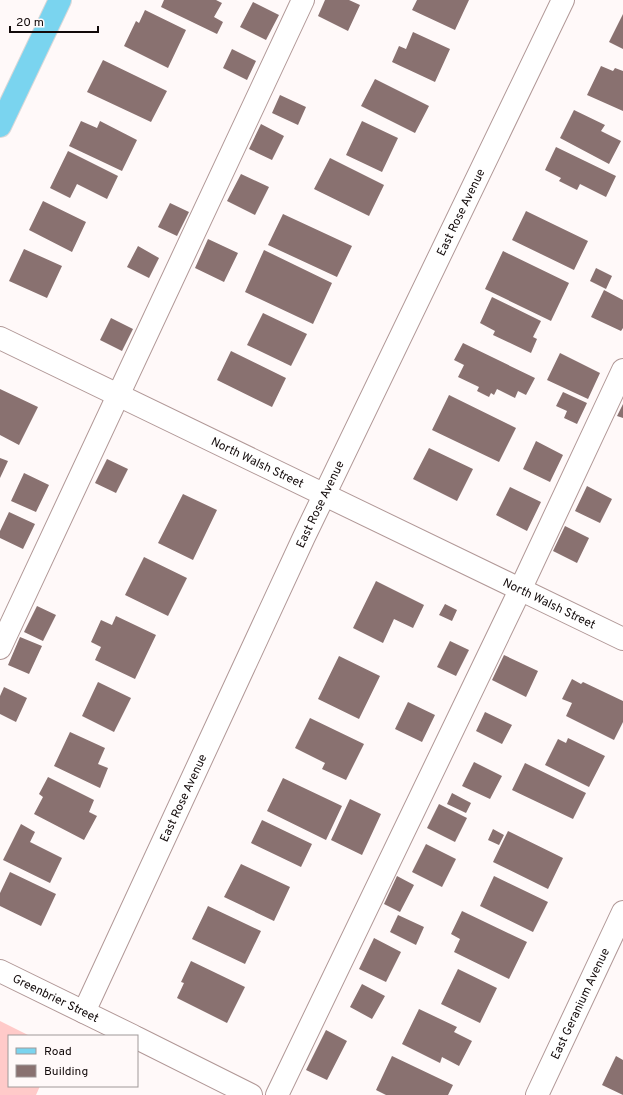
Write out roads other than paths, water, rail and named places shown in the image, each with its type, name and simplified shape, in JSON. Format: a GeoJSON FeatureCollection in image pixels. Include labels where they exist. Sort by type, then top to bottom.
{"type":"FeatureCollection","features":[{"type":"Feature","properties":{"kind":"main road"},"geometry":{"type":"LineString","coordinates":[[0,126],[60,0]]}},
{"type":"Feature","properties":{"kind":"street"},"geometry":{"type":"LineString","coordinates":[[0,648],[303,0]]}},
{"type":"Feature","properties":{"kind":"street","name":"East Rose Avenue"},"geometry":{"type":"LineString","coordinates":[[84,1012],[325,495],[563,0]]}},
{"type":"Feature","properties":{"kind":"street","name":"North Walsh Street"},"geometry":{"type":"LineString","coordinates":[[0,338],[623,639]]}},
{"type":"Feature","properties":{"kind":"street"},"geometry":{"type":"LineString","coordinates":[[277,1095],[520,590],[623,370]]}},
{"type":"Feature","properties":{"kind":"street","name":"East Geranium Avenue"},"geometry":{"type":"LineString","coordinates":[[537,1095],[623,912]]}},
{"type":"Feature","properties":{"kind":"street","name":"Greenbrier Street"},"geometry":{"type":"LineString","coordinates":[[0,971],[131,1035]]}},
{"type":"Feature","properties":{"kind":"street"},"geometry":{"type":"LineString","coordinates":[[138,1038],[251,1095]]}}]}
